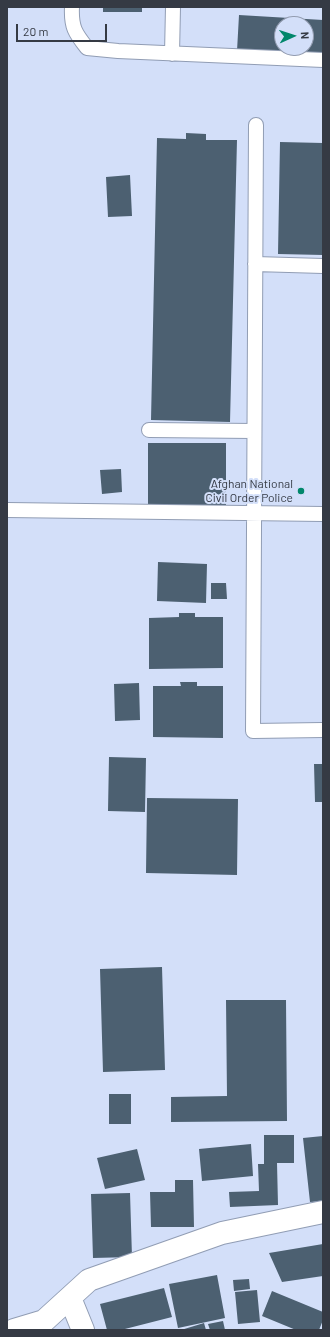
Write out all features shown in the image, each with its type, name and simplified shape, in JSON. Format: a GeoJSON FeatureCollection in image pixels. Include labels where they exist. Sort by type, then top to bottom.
{"type":"FeatureCollection","features":[{"type":"Feature","properties":{"kind":"street"},"geometry":{"type":"LineString","coordinates":[[14,1330],[44,1321],[89,1280],[222,1233],[323,1212]]}},
{"type":"Feature","properties":{"kind":"street"},"geometry":{"type":"LineString","coordinates":[[70,1298],[83,1330]]}},
{"type":"Feature","properties":{"kind":"lane"},"geometry":{"type":"LineString","coordinates":[[72,7],[72,20],[76,34],[87,48],[172,54],[323,60]]}},
{"type":"Feature","properties":{"kind":"lane"},"geometry":{"type":"LineString","coordinates":[[172,7],[172,54]]}},
{"type":"Feature","properties":{"kind":"lane"},"geometry":{"type":"LineString","coordinates":[[256,125],[253,731],[323,730]]}},
{"type":"Feature","properties":{"kind":"lane"},"geometry":{"type":"LineString","coordinates":[[255,264],[323,266]]}},
{"type":"Feature","properties":{"kind":"lane"},"geometry":{"type":"LineString","coordinates":[[150,430],[254,431]]}},
{"type":"Feature","properties":{"kind":"lane"},"geometry":{"type":"LineString","coordinates":[[7,510],[323,514]]}},
{"type":"Feature","properties":{"kind":"building"},"geometry":{"type":"Polygon","coordinates":[[[103,7],[142,7],[142,12],[103,12],[103,7]]]}},
{"type":"Feature","properties":{"kind":"building"},"geometry":{"type":"Polygon","coordinates":[[[239,15],[274,17],[274,53],[237,51],[239,15]]]}},
{"type":"Feature","properties":{"kind":"building"},"geometry":{"type":"Polygon","coordinates":[[[314,19],[323,20],[323,55],[314,55],[314,19]]]}},
{"type":"Feature","properties":{"kind":"building"},"geometry":{"type":"Polygon","coordinates":[[[186,133],[206,134],[206,140],[237,140],[230,422],[151,420],[157,138],[186,139],[186,133]]]}},
{"type":"Feature","properties":{"kind":"building"},"geometry":{"type":"Polygon","coordinates":[[[280,142],[323,143],[323,255],[278,254],[280,142]]]}},
{"type":"Feature","properties":{"kind":"building"},"geometry":{"type":"Polygon","coordinates":[[[130,175],[132,216],[108,217],[106,177],[130,175]]]}},
{"type":"Feature","properties":{"kind":"building"},"geometry":{"type":"Polygon","coordinates":[[[148,443],[226,443],[226,508],[148,507],[148,443]]]}},
{"type":"Feature","properties":{"kind":"building"},"geometry":{"type":"Polygon","coordinates":[[[121,469],[122,492],[102,494],[100,470],[121,469]]]}},
{"type":"Feature","properties":{"kind":"building"},"geometry":{"type":"Polygon","coordinates":[[[158,562],[207,564],[206,603],[157,601],[158,562]]]}},
{"type":"Feature","properties":{"kind":"building"},"geometry":{"type":"Polygon","coordinates":[[[211,583],[226,583],[227,599],[211,599],[211,583]]]}},
{"type":"Feature","properties":{"kind":"building"},"geometry":{"type":"Polygon","coordinates":[[[179,613],[195,613],[195,617],[223,617],[223,668],[149,669],[149,618],[179,617],[179,613]]]}},
{"type":"Feature","properties":{"kind":"building"},"geometry":{"type":"Polygon","coordinates":[[[180,682],[197,682],[197,686],[223,686],[223,738],[153,737],[153,686],[181,686],[180,682]]]}},
{"type":"Feature","properties":{"kind":"building"},"geometry":{"type":"Polygon","coordinates":[[[139,683],[140,720],[115,721],[114,684],[139,683]]]}},
{"type":"Feature","properties":{"kind":"building"},"geometry":{"type":"Polygon","coordinates":[[[109,757],[146,758],[145,812],[108,811],[109,757]]]}},
{"type":"Feature","properties":{"kind":"building"},"geometry":{"type":"Polygon","coordinates":[[[314,764],[323,764],[323,802],[315,802],[314,764]]]}},
{"type":"Feature","properties":{"kind":"building"},"geometry":{"type":"Polygon","coordinates":[[[147,798],[238,799],[237,875],[146,873],[147,798]]]}},
{"type":"Feature","properties":{"kind":"building"},"geometry":{"type":"Polygon","coordinates":[[[162,967],[165,1070],[103,1072],[100,969],[162,967]]]}},
{"type":"Feature","properties":{"kind":"building"},"geometry":{"type":"Polygon","coordinates":[[[226,1000],[286,1000],[287,1121],[171,1122],[171,1097],[227,1096],[226,1000]]]}},
{"type":"Feature","properties":{"kind":"building"},"geometry":{"type":"Polygon","coordinates":[[[109,1094],[131,1094],[131,1124],[109,1124],[109,1094]]]}},
{"type":"Feature","properties":{"kind":"building"},"geometry":{"type":"Polygon","coordinates":[[[264,1135],[294,1135],[294,1163],[277,1163],[278,1205],[230,1207],[229,1192],[259,1191],[258,1164],[264,1164],[264,1135]]]}},
{"type":"Feature","properties":{"kind":"building"},"geometry":{"type":"Polygon","coordinates":[[[323,1136],[323,1201],[310,1202],[303,1138],[323,1136]]]}},
{"type":"Feature","properties":{"kind":"building"},"geometry":{"type":"Polygon","coordinates":[[[251,1144],[253,1176],[202,1181],[199,1149],[251,1144]]]}},
{"type":"Feature","properties":{"kind":"building"},"geometry":{"type":"Polygon","coordinates":[[[137,1149],[145,1180],[105,1189],[97,1158],[137,1149]]]}},
{"type":"Feature","properties":{"kind":"building"},"geometry":{"type":"Polygon","coordinates":[[[175,1180],[193,1180],[194,1227],[151,1227],[150,1192],[175,1192],[175,1180]]]}},
{"type":"Feature","properties":{"kind":"building"},"geometry":{"type":"Polygon","coordinates":[[[130,1193],[132,1257],[93,1258],[91,1194],[130,1193]]]}},
{"type":"Feature","properties":{"kind":"building"},"geometry":{"type":"Polygon","coordinates":[[[323,1244],[323,1276],[282,1282],[269,1253],[323,1244]]]}},
{"type":"Feature","properties":{"kind":"building"},"geometry":{"type":"Polygon","coordinates":[[[217,1275],[225,1318],[178,1328],[169,1284],[217,1275]]]}},
{"type":"Feature","properties":{"kind":"building"},"geometry":{"type":"Polygon","coordinates":[[[249,1279],[250,1289],[234,1291],[233,1280],[249,1279]]]}},
{"type":"Feature","properties":{"kind":"building"},"geometry":{"type":"Polygon","coordinates":[[[164,1288],[172,1317],[121,1330],[107,1330],[100,1304],[164,1288]]]}},
{"type":"Feature","properties":{"kind":"building"},"geometry":{"type":"Polygon","coordinates":[[[257,1290],[260,1322],[238,1324],[235,1292],[257,1290]]]}},
{"type":"Feature","properties":{"kind":"building"},"geometry":{"type":"Polygon","coordinates":[[[272,1291],[323,1312],[323,1320],[319,1330],[296,1330],[262,1316],[272,1291]]]}},
{"type":"Feature","properties":{"kind":"building"},"geometry":{"type":"Polygon","coordinates":[[[223,1321],[225,1330],[210,1330],[208,1324],[223,1321]]]}},
{"type":"Feature","properties":{"kind":"building"},"geometry":{"type":"Polygon","coordinates":[[[204,1323],[206,1330],[181,1330],[204,1323]]]}},
{"type":"Feature","properties":{"kind":"place","name":"Afghan National Civil Order Police"},"geometry":{"type":"Point","coordinates":[301,491]}}]}
